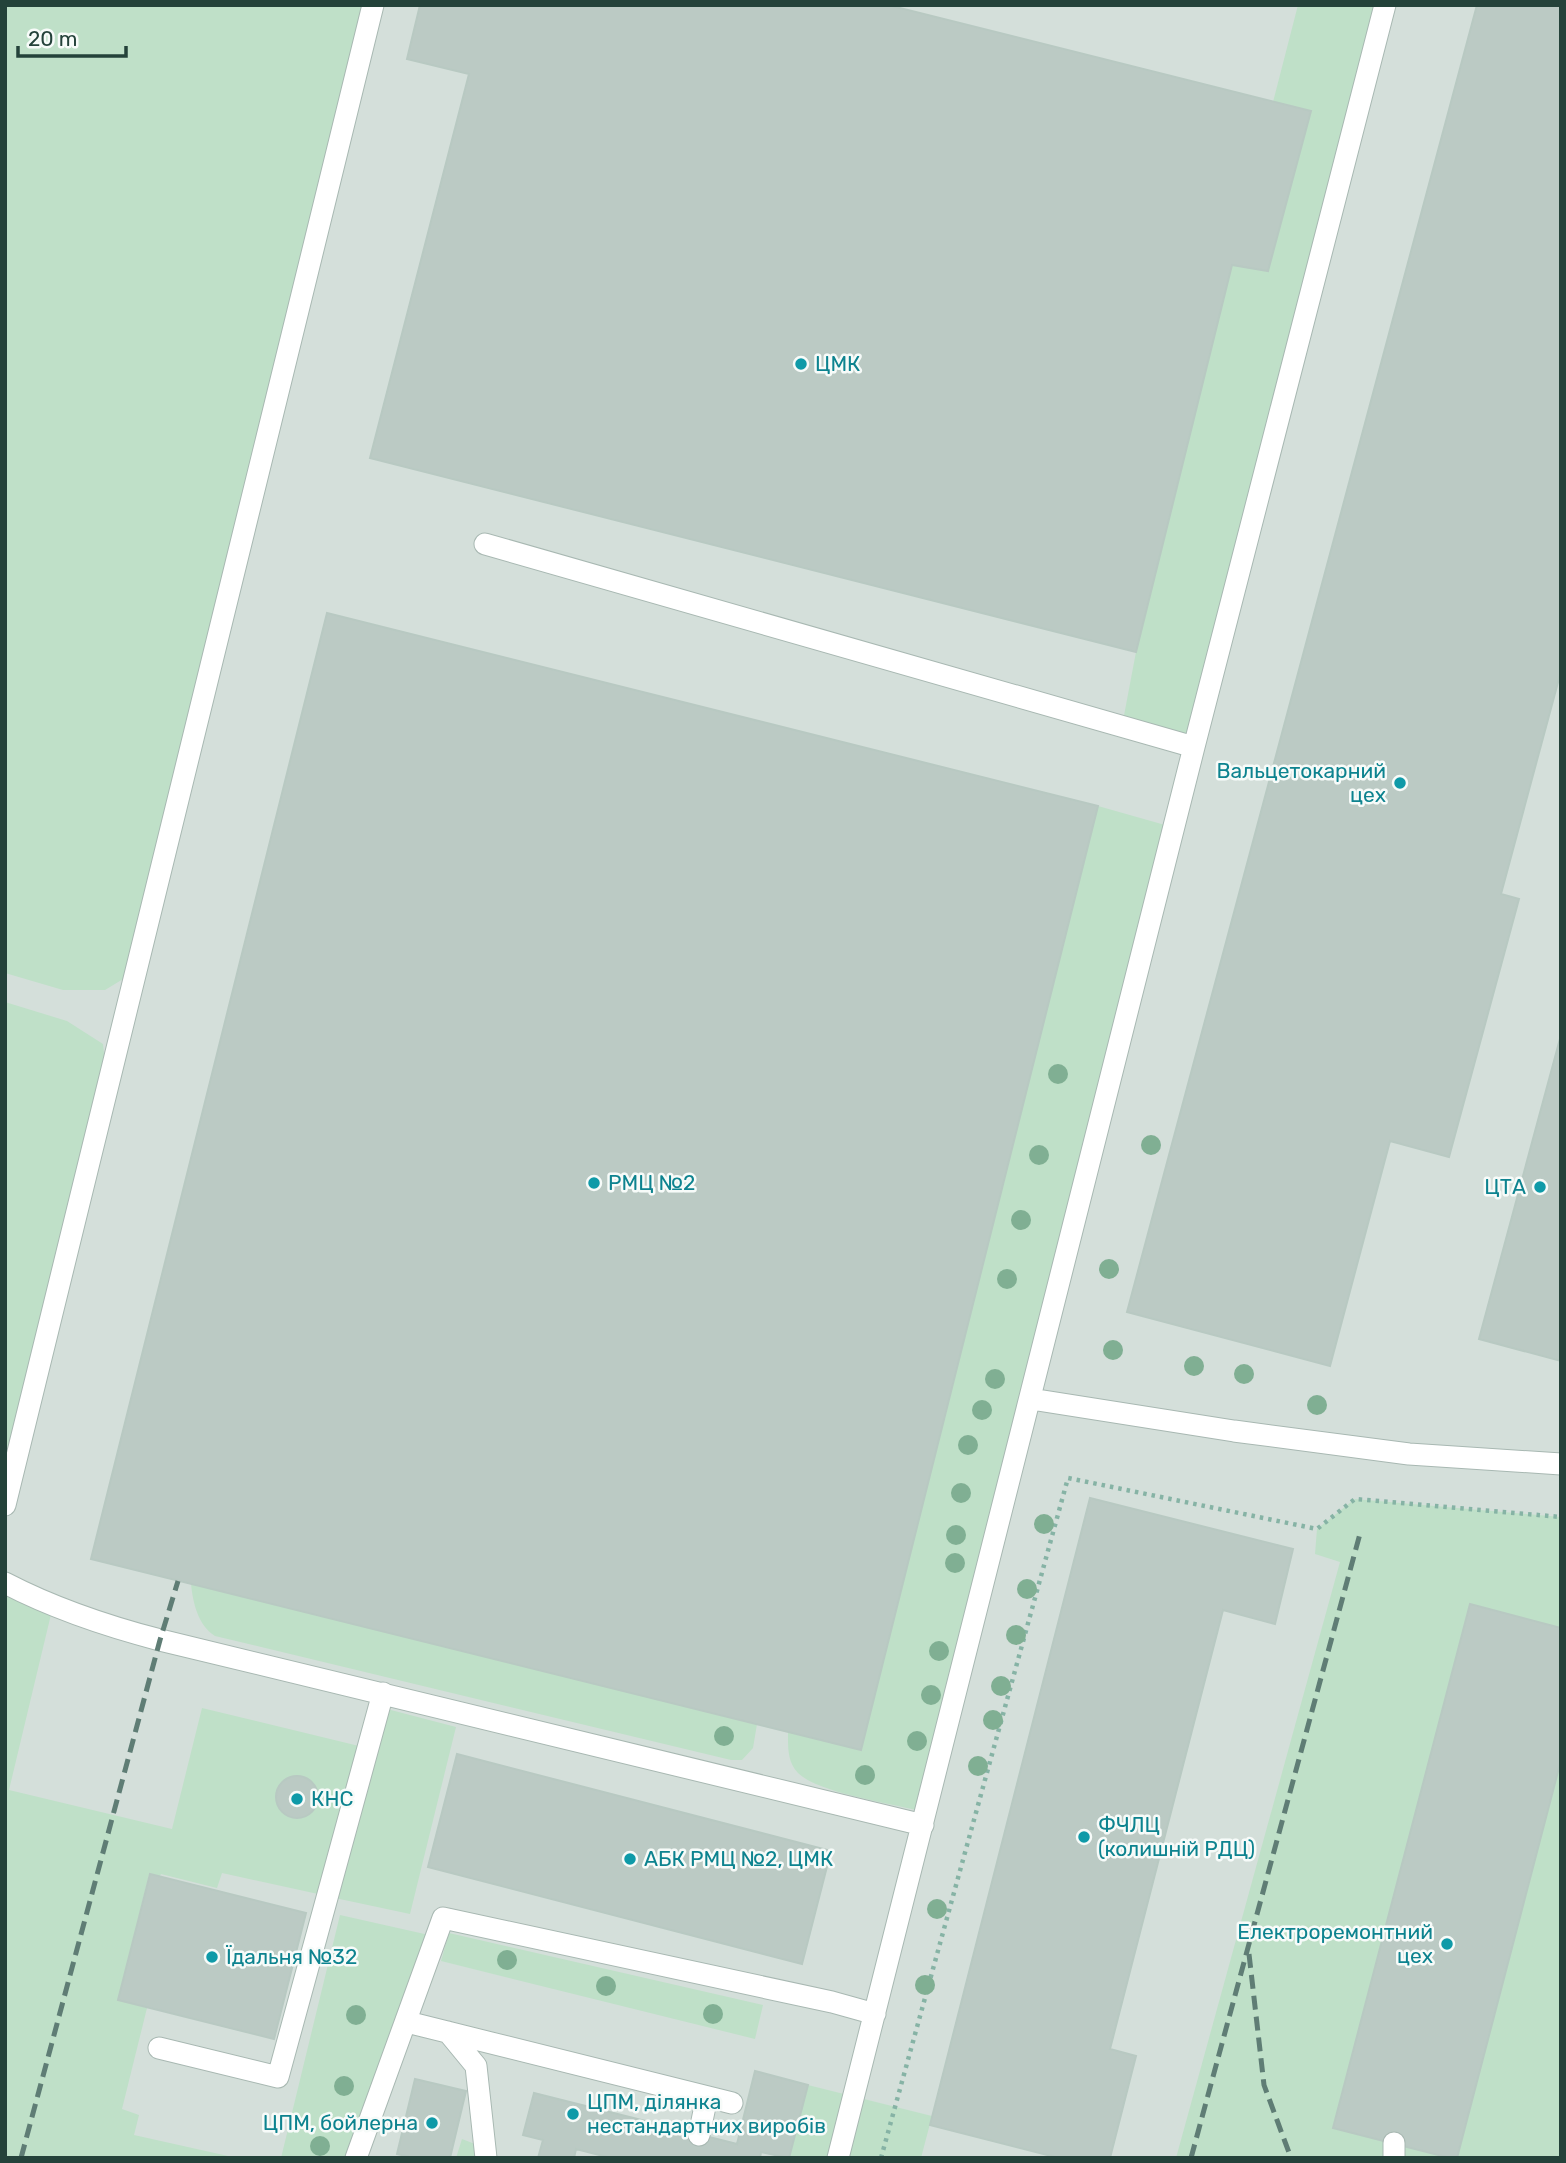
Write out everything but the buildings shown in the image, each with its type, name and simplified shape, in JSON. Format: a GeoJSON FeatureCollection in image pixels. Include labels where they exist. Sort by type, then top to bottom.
{"type":"FeatureCollection","features":[{"type":"Feature","properties":{"kind":"lane"},"geometry":{"type":"LineString","coordinates":[[5,1505],[373,5]]}},
{"type":"Feature","properties":{"kind":"lane"},"geometry":{"type":"LineString","coordinates":[[838,2158],[1194,747],[1385,5]]}},
{"type":"Feature","properties":{"kind":"lane"},"geometry":{"type":"LineString","coordinates":[[485,544],[1194,747]]}},
{"type":"Feature","properties":{"kind":"lane"},"geometry":{"type":"LineString","coordinates":[[1031,1399],[1234,1431],[1409,1454],[1561,1464]]}},
{"type":"Feature","properties":{"kind":"lane"},"geometry":{"type":"LineString","coordinates":[[5,1583],[42,1602],[100,1624],[923,1825]]}},
{"type":"Feature","properties":{"kind":"lane"},"geometry":{"type":"LineString","coordinates":[[159,2048],[278,2077],[383,1693]]}},
{"type":"Feature","properties":{"kind":"lane"},"geometry":{"type":"LineString","coordinates":[[356,2158],[443,1918],[832,2002],[874,2014]]}},
{"type":"Feature","properties":{"kind":"lane"},"geometry":{"type":"LineString","coordinates":[[407,2022],[732,2103]]}},
{"type":"Feature","properties":{"kind":"lane"},"geometry":{"type":"LineString","coordinates":[[447,2032],[476,2066],[486,2158]]}},
{"type":"Feature","properties":{"kind":"lane"},"geometry":{"type":"LineString","coordinates":[[699,2135],[707,2097]]}},
{"type":"Feature","properties":{"kind":"path"},"geometry":{"type":"LineString","coordinates":[[881,2158],[1068,1478],[1317,1529],[1355,1499],[1561,1517]]}},
{"type":"Feature","properties":{"kind":"shaded area"},"geometry":{"type":"Polygon","coordinates":[[[5,5],[1561,5],[1561,2158],[5,2158],[5,5]]]}},
{"type":"Feature","properties":{"kind":"green space"},"geometry":{"type":"Polygon","coordinates":[[[5,5],[373,5],[138,970],[105,990],[63,990],[5,973],[5,5]]]}},
{"type":"Feature","properties":{"kind":"green space"},"geometry":{"type":"Polygon","coordinates":[[[1298,5],[1385,5],[1194,747],[1122,726],[1136,652],[1232,265],[1268,271],[1311,111],[1273,102],[1298,5]]]}},
{"type":"Feature","properties":{"kind":"green space"},"geometry":{"type":"Polygon","coordinates":[[[1098,806],[1165,825],[916,1810],[836,1791],[807,1780],[792,1764],[788,1732],[861,1749],[1098,806]]]}},
{"type":"Feature","properties":{"kind":"green space"},"geometry":{"type":"Polygon","coordinates":[[[5,1002],[67,1021],[103,1044],[108,1090],[5,1505],[5,1002]]]}},
{"type":"Feature","properties":{"kind":"green space"},"geometry":{"type":"Polygon","coordinates":[[[1355,1499],[1561,1517],[1561,2158],[1176,2158],[1340,1562],[1315,1554],[1317,1529],[1355,1499]]]}},
{"type":"Feature","properties":{"kind":"green space"},"geometry":{"type":"Polygon","coordinates":[[[5,1583],[53,1606],[9,1790],[172,1829],[202,1708],[359,1746],[318,1894],[222,1873],[217,1888],[161,1874],[149,1875],[118,2000],[147,2008],[122,2109],[139,2115],[134,2135],[237,2158],[5,2158],[5,1583]]]}},
{"type":"Feature","properties":{"kind":"green space"},"geometry":{"type":"Polygon","coordinates":[[[191,1584],[757,1724],[753,1748],[742,1760],[731,1760],[215,1636],[200,1620],[191,1584]]]}},
{"type":"Feature","properties":{"kind":"green space"},"geometry":{"type":"Polygon","coordinates":[[[387,1709],[456,1727],[410,1914],[335,1898],[387,1709]]]}},
{"type":"Feature","properties":{"kind":"green space"},"geometry":{"type":"Polygon","coordinates":[[[340,1915],[429,1935],[349,2158],[281,2158],[340,1915]]]}},
{"type":"Feature","properties":{"kind":"green space"},"geometry":{"type":"Polygon","coordinates":[[[449,1933],[763,2005],[755,2039],[441,1961],[449,1933]]]}},
{"type":"Feature","properties":{"kind":"green space"},"geometry":{"type":"Polygon","coordinates":[[[808,2085],[932,2116],[921,2158],[789,2158],[808,2085]]]}},
{"type":"Feature","properties":{"kind":"green space"},"geometry":{"type":"Polygon","coordinates":[[[462,2139],[475,2144],[478,2158],[456,2158],[462,2139]]]}},
{"type":"Feature","properties":{"kind":"railway"},"geometry":{"type":"LineString","coordinates":[[1191,2158],[1361,1530]]}},
{"type":"Feature","properties":{"kind":"railway"},"geometry":{"type":"LineString","coordinates":[[21,2158],[178,1581]]}},
{"type":"Feature","properties":{"kind":"railway"},"geometry":{"type":"LineString","coordinates":[[1249,1954],[1264,2085],[1291,2158]]}},
{"type":"Feature","properties":{"kind":"place","name":"ЦМК"},"geometry":{"type":"Point","coordinates":[801,364]}},
{"type":"Feature","properties":{"kind":"place","name":"Вальцетокарний цех"},"geometry":{"type":"Point","coordinates":[1400,783]}},
{"type":"Feature","properties":{"kind":"place","name":"РМЦ №2"},"geometry":{"type":"Point","coordinates":[594,1183]}},
{"type":"Feature","properties":{"kind":"place","name":"ЦТА"},"geometry":{"type":"Point","coordinates":[1540,1187]}},
{"type":"Feature","properties":{"kind":"place","name":"КНС"},"geometry":{"type":"Point","coordinates":[297,1799]}},
{"type":"Feature","properties":{"kind":"place","name":"ФЧЛЦ (колишній РДЦ)"},"geometry":{"type":"Point","coordinates":[1084,1837]}},
{"type":"Feature","properties":{"kind":"place","name":"АБК РМЦ №2, ЦМК"},"geometry":{"type":"Point","coordinates":[630,1859]}},
{"type":"Feature","properties":{"kind":"place","name":"Електроремонтний цех"},"geometry":{"type":"Point","coordinates":[1447,1944]}},
{"type":"Feature","properties":{"kind":"place","name":"Їдальня №32"},"geometry":{"type":"Point","coordinates":[212,1957]}},
{"type":"Feature","properties":{"kind":"place","name":"ЦПМ, ділянка нестандартних виробів"},"geometry":{"type":"Point","coordinates":[573,2114]}},
{"type":"Feature","properties":{"kind":"place","name":"ЦПМ, бойлерна"},"geometry":{"type":"Point","coordinates":[432,2123]}}]}
